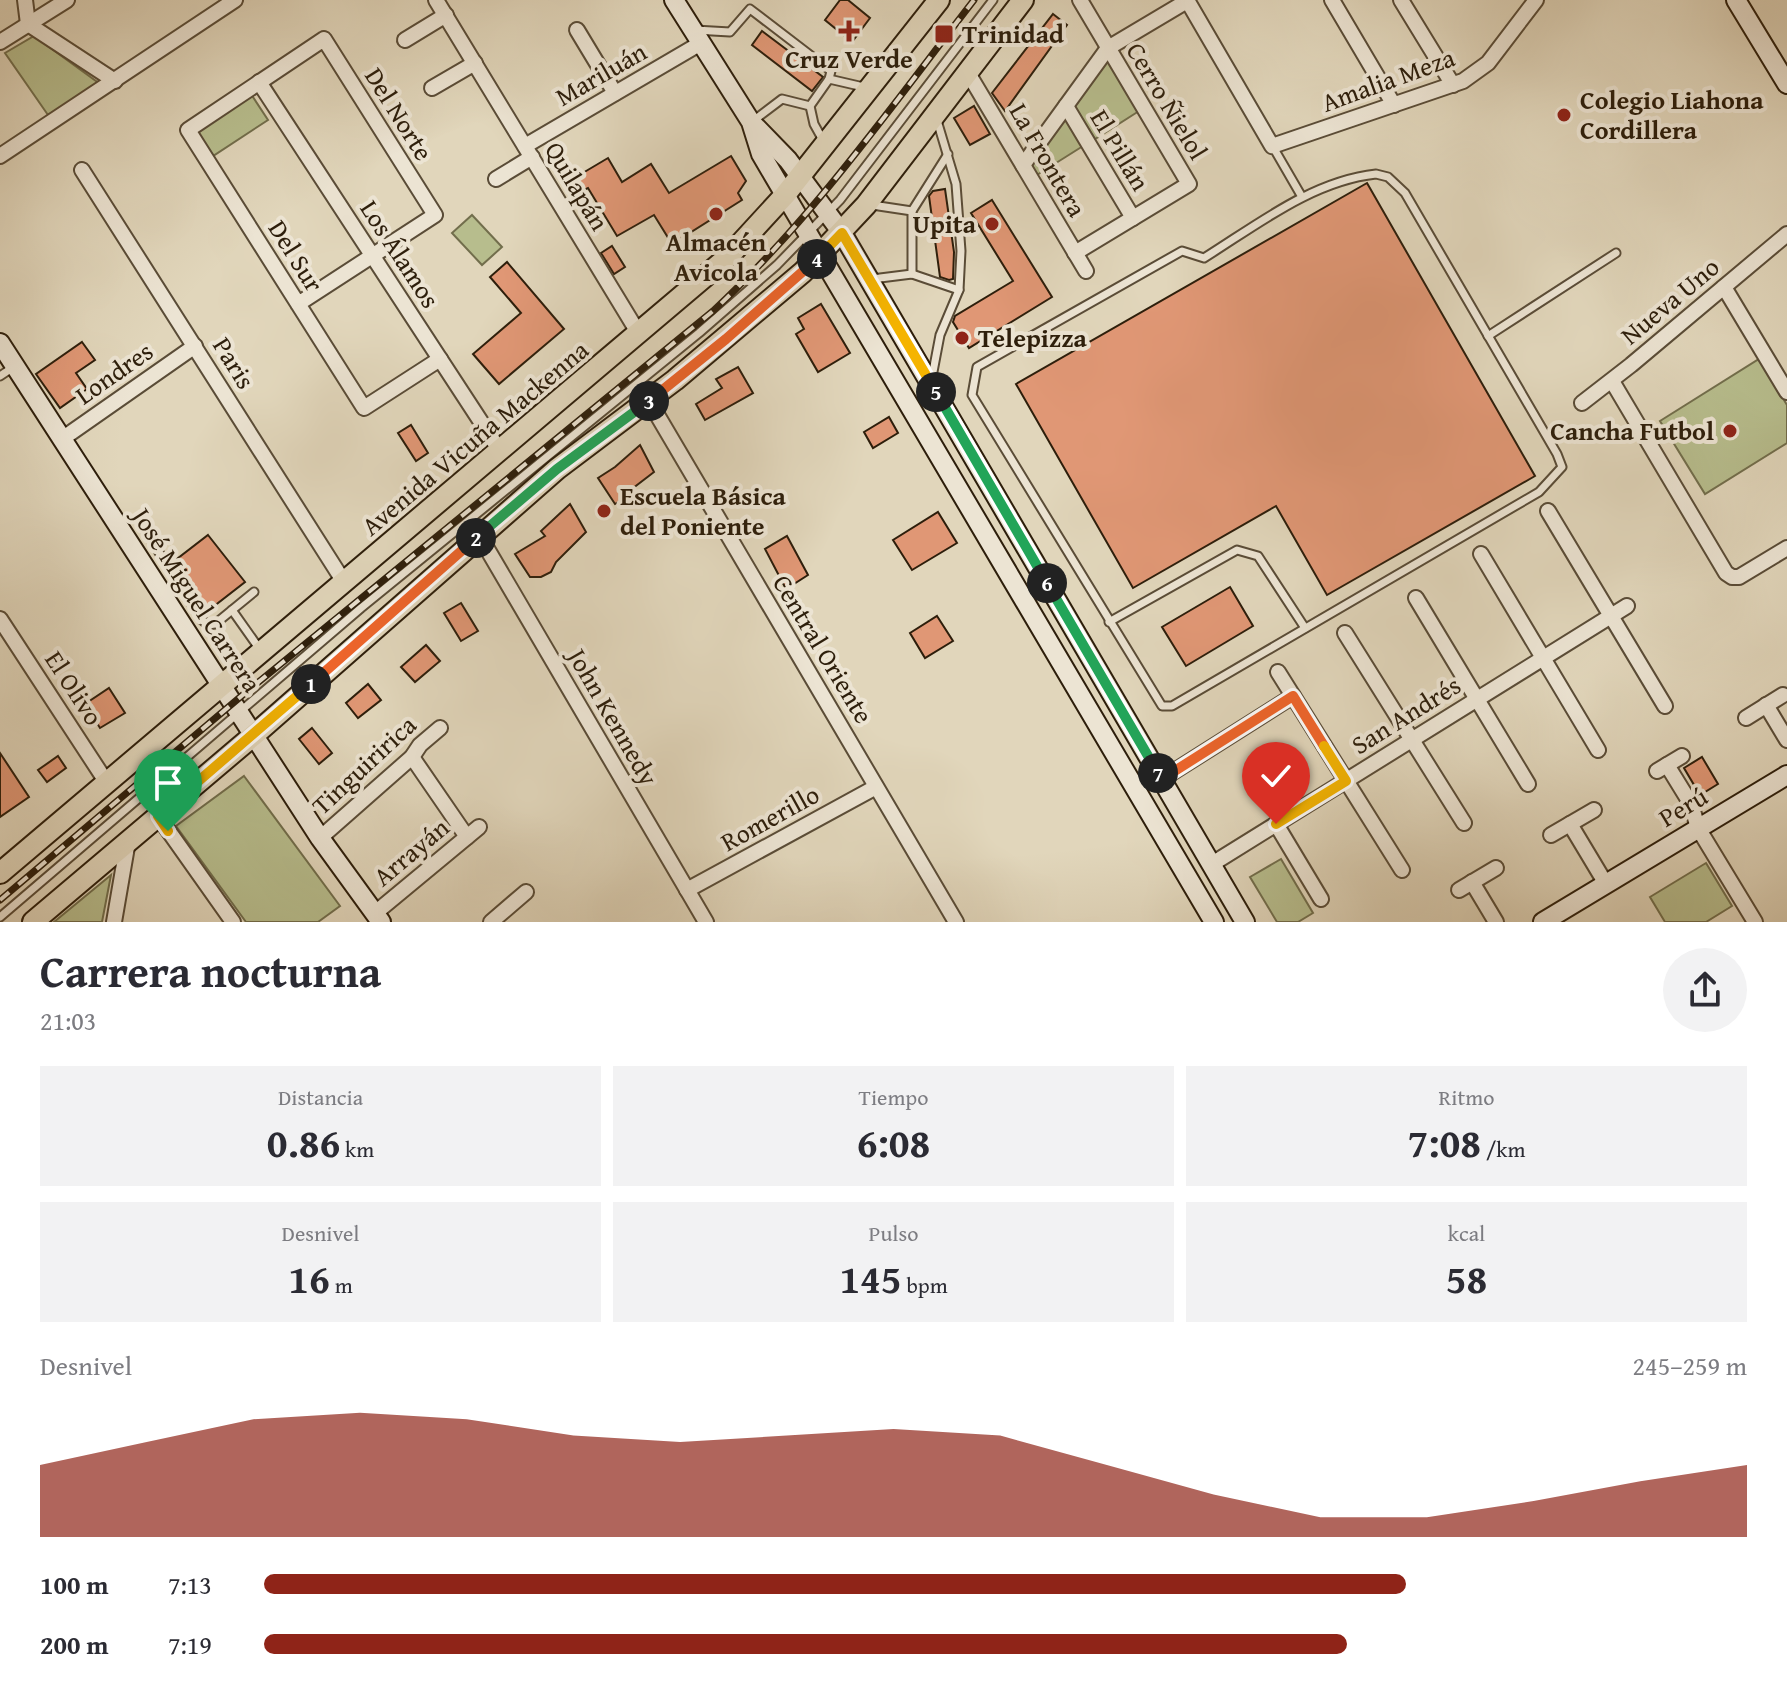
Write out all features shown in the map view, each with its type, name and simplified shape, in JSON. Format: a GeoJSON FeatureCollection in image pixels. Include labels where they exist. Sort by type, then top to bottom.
{"type":"FeatureCollection","features":[{"type":"Feature","properties":{"kind":"main road"},"geometry":{"type":"LineString","coordinates":[[674,0],[751,122],[801,177],[842,233],[1245,922]]}},
{"type":"Feature","properties":{"kind":"main road","name":"Avenida Vicuña Mackenna"},"geometry":{"type":"LineString","coordinates":[[0,873],[729,256],[801,177],[939,0]]}},
{"type":"Feature","properties":{"kind":"main road"},"geometry":{"type":"LineString","coordinates":[[33,922],[254,735],[479,535],[557,469],[726,339],[821,255],[866,205],[1023,0]]}},
{"type":"Feature","properties":{"kind":"main road"},"geometry":{"type":"LineString","coordinates":[[1736,0],[1787,84]]}},
{"type":"Feature","properties":{"kind":"main road"},"geometry":{"type":"LineString","coordinates":[[751,122],[761,154],[1214,922]]}},
{"type":"Feature","properties":{"kind":"main road","name":"José Miguel Carrera"},"geometry":{"type":"LineString","coordinates":[[0,343],[7,371],[62,439],[320,838],[378,918]]}},
{"type":"Feature","properties":{"kind":"main road","name":"Perú"},"geometry":{"type":"LineString","coordinates":[[1543,922],[1787,775]]}},
{"type":"Feature","properties":{"kind":"street"},"geometry":{"type":"LineString","coordinates":[[25,0],[28,24],[115,81]]}},
{"type":"Feature","properties":{"kind":"street"},"geometry":{"type":"LineString","coordinates":[[0,42],[67,0]]}},
{"type":"Feature","properties":{"kind":"street"},"geometry":{"type":"LineString","coordinates":[[0,156],[235,0]]}},
{"type":"Feature","properties":{"kind":"street","name":"Quilapán"},"geometry":{"type":"LineString","coordinates":[[436,0],[639,334]]}},
{"type":"Feature","properties":{"kind":"street","name":"Cerro Ñielol"},"geometry":{"type":"LineString","coordinates":[[1080,0],[1189,184],[1133,218]]}},
{"type":"Feature","properties":{"kind":"street"},"geometry":{"type":"LineString","coordinates":[[1023,165],[1108,48],[1187,0],[1272,146]]}},
{"type":"Feature","properties":{"kind":"street"},"geometry":{"type":"LineString","coordinates":[[1332,0],[1394,105]]}},
{"type":"Feature","properties":{"kind":"street"},"geometry":{"type":"LineString","coordinates":[[1401,0],[1453,85]]}},
{"type":"Feature","properties":{"kind":"street","name":"Amalia Meza"},"geometry":{"type":"LineString","coordinates":[[1272,146],[1453,85],[1476,73],[1488,63],[1536,0]]}},
{"type":"Feature","properties":{"kind":"street"},"geometry":{"type":"LineString","coordinates":[[405,40],[446,15]]}},
{"type":"Feature","properties":{"kind":"street"},"geometry":{"type":"LineString","coordinates":[[577,30],[615,93]]}},
{"type":"Feature","properties":{"kind":"street","name":"Mariluán"},"geometry":{"type":"LineString","coordinates":[[496,179],[528,152],[697,36]]}},
{"type":"Feature","properties":{"kind":"street","name":"Del Norte"},"geometry":{"type":"LineString","coordinates":[[259,82],[324,39],[435,215],[372,255]]}},
{"type":"Feature","properties":{"kind":"street"},"geometry":{"type":"LineString","coordinates":[[432,88],[475,63]]}},
{"type":"Feature","properties":{"kind":"street","name":"La Frontera"},"geometry":{"type":"LineString","coordinates":[[968,73],[1086,271]]}},
{"type":"Feature","properties":{"kind":"street","name":"Del Sur"},"geometry":{"type":"LineString","coordinates":[[259,82],[188,130],[364,408],[440,359]]}},
{"type":"Feature","properties":{"kind":"street","name":"Los Álamos"},"geometry":{"type":"LineString","coordinates":[[259,82],[500,451]]}},
{"type":"Feature","properties":{"kind":"street","name":"El Pillán"},"geometry":{"type":"LineString","coordinates":[[1066,106],[1133,218]]}},
{"type":"Feature","properties":{"kind":"street","name":"Paris"},"geometry":{"type":"LineString","coordinates":[[82,170],[344,582]]}},
{"type":"Feature","properties":{"kind":"street"},"geometry":{"type":"LineString","coordinates":[[1075,253],[1133,218]]}},
{"type":"Feature","properties":{"kind":"street","name":"Nueva Uno"},"geometry":{"type":"LineString","coordinates":[[1582,403],[1787,234]]}},
{"type":"Feature","properties":{"kind":"street"},"geometry":{"type":"LineString","coordinates":[[298,304],[372,255]]}},
{"type":"Feature","properties":{"kind":"street"},"geometry":{"type":"LineString","coordinates":[[1724,287],[1787,392]]}},
{"type":"Feature","properties":{"kind":"street","name":"Londres"},"geometry":{"type":"LineString","coordinates":[[62,439],[195,346]]}},
{"type":"Feature","properties":{"kind":"street"},"geometry":{"type":"LineString","coordinates":[[1612,381],[1723,570],[1732,577],[1743,575],[1787,548]]}},
{"type":"Feature","properties":{"kind":"street","name":"Central Oriente"},"geometry":{"type":"LineString","coordinates":[[649,401],[956,922]]}},
{"type":"Feature","properties":{"kind":"street"},"geometry":{"type":"LineString","coordinates":[[1548,511],[1665,706]]}},
{"type":"Feature","properties":{"kind":"street","name":"John Kennedy"},"geometry":{"type":"LineString","coordinates":[[479,535],[706,922]]}},
{"type":"Feature","properties":{"kind":"street"},"geometry":{"type":"LineString","coordinates":[[1481,554],[1598,750]]}},
{"type":"Feature","properties":{"kind":"street"},"geometry":{"type":"LineString","coordinates":[[1416,598],[1528,784]]}},
{"type":"Feature","properties":{"kind":"street","name":"San Andrés"},"geometry":{"type":"LineString","coordinates":[[1212,864],[1627,606]]}},
{"type":"Feature","properties":{"kind":"street","name":"El Olivo"},"geometry":{"type":"LineString","coordinates":[[0,619],[107,783]]}},
{"type":"Feature","properties":{"kind":"street"},"geometry":{"type":"LineString","coordinates":[[1345,633],[1464,823]]}},
{"type":"Feature","properties":{"kind":"street"},"geometry":{"type":"LineString","coordinates":[[1278,672],[1402,870]]}},
{"type":"Feature","properties":{"kind":"street"},"geometry":{"type":"LineString","coordinates":[[1746,718],[1783,695]]}},
{"type":"Feature","properties":{"kind":"street"},"geometry":{"type":"LineString","coordinates":[[1162,779],[1293,696]]}},
{"type":"Feature","properties":{"kind":"street"},"geometry":{"type":"LineString","coordinates":[[1766,705],[1787,740]]}},
{"type":"Feature","properties":{"kind":"street","name":"Tinguiririca"},"geometry":{"type":"LineString","coordinates":[[320,838],[412,757],[420,745],[440,728]]}},
{"type":"Feature","properties":{"kind":"street","name":"Perú"},"geometry":{"type":"LineString","coordinates":[[1682,756],[1662,768],[1691,804],[1698,828],[1755,922]]}},
{"type":"Feature","properties":{"kind":"street"},"geometry":{"type":"LineString","coordinates":[[412,757],[467,837]]}},
{"type":"Feature","properties":{"kind":"street","name":"Romerillo"},"geometry":{"type":"LineString","coordinates":[[687,890],[876,787]]}},
{"type":"Feature","properties":{"kind":"street"},"geometry":{"type":"LineString","coordinates":[[1551,835],[1594,810]]}},
{"type":"Feature","properties":{"kind":"street"},"geometry":{"type":"LineString","coordinates":[[158,816],[233,922]]}},
{"type":"Feature","properties":{"kind":"street"},"geometry":{"type":"LineString","coordinates":[[1276,824],[1321,899]]}},
{"type":"Feature","properties":{"kind":"street"},"geometry":{"type":"LineString","coordinates":[[1570,824],[1606,884]]}},
{"type":"Feature","properties":{"kind":"street","name":"Arrayán"},"geometry":{"type":"LineString","coordinates":[[378,918],[479,827]]}},
{"type":"Feature","properties":{"kind":"street"},"geometry":{"type":"LineString","coordinates":[[114,922],[128,841]]}},
{"type":"Feature","properties":{"kind":"street"},"geometry":{"type":"LineString","coordinates":[[1459,890],[1496,868]]}},
{"type":"Feature","properties":{"kind":"street"},"geometry":{"type":"LineString","coordinates":[[1472,882],[1496,922]]}},
{"type":"Feature","properties":{"kind":"street"},"geometry":{"type":"LineString","coordinates":[[491,922],[526,892]]}},
{"type":"Feature","properties":{"kind":"street"},"geometry":{"type":"LineString","coordinates":[[219,922],[222,906]]}},
{"type":"Feature","properties":{"kind":"lane"},"geometry":{"type":"LineString","coordinates":[[0,917],[361,608],[733,305],[810,234],[993,0]]}},
{"type":"Feature","properties":{"kind":"lane"},"geometry":{"type":"LineString","coordinates":[[697,36],[730,32],[750,9],[831,71],[829,79],[810,106],[814,124],[825,145]]}},
{"type":"Feature","properties":{"kind":"lane"},"geometry":{"type":"LineString","coordinates":[[829,79],[870,88]]}},
{"type":"Feature","properties":{"kind":"lane"},"geometry":{"type":"LineString","coordinates":[[751,122],[782,99],[810,106]]}},
{"type":"Feature","properties":{"kind":"lane"},"geometry":{"type":"LineString","coordinates":[[930,384],[940,335],[959,290],[961,251],[956,184],[935,115]]}},
{"type":"Feature","properties":{"kind":"lane"},"geometry":{"type":"LineString","coordinates":[[1272,146],[1302,197]]}},
{"type":"Feature","properties":{"kind":"lane"},"geometry":{"type":"LineString","coordinates":[[912,274],[912,211],[948,154]]}},
{"type":"Feature","properties":{"kind":"lane"},"geometry":{"type":"LineString","coordinates":[[1376,174],[1388,177],[1405,193],[1562,467],[1539,492],[1172,706],[1162,706],[972,395],[977,367],[1182,251],[1204,258],[1302,197],[1357,176],[1376,174]]}},
{"type":"Feature","properties":{"kind":"lane"},"geometry":{"type":"LineString","coordinates":[[866,205],[912,211]]}},
{"type":"Feature","properties":{"kind":"lane"},"geometry":{"type":"LineString","coordinates":[[1488,336],[1616,253]]}},
{"type":"Feature","properties":{"kind":"lane"},"geometry":{"type":"LineString","coordinates":[[869,279],[912,274],[959,290]]}},
{"type":"Feature","properties":{"kind":"lane"},"geometry":{"type":"LineString","coordinates":[[141,524],[208,625],[215,624],[254,592]]}},
{"type":"Feature","properties":{"kind":"lane"},"geometry":{"type":"LineString","coordinates":[[1109,622],[1237,550],[1258,556],[1305,628]]}},
{"type":"Feature","properties":{"kind":"lane"},"geometry":{"type":"LineString","coordinates":[[232,610],[262,652]]}},
{"type":"Feature","properties":{"kind":"green space"},"geometry":{"type":"Polygon","coordinates":[[[34,36],[100,84],[48,115],[5,53],[34,36]]]}},
{"type":"Feature","properties":{"kind":"green space"},"geometry":{"type":"Polygon","coordinates":[[[1104,56],[1139,111],[1095,139],[1071,101],[1104,56]]]}},
{"type":"Feature","properties":{"kind":"green space"},"geometry":{"type":"Polygon","coordinates":[[[251,94],[268,120],[213,156],[196,130],[251,94]]]}},
{"type":"Feature","properties":{"kind":"green space"},"geometry":{"type":"Polygon","coordinates":[[[1061,112],[1083,146],[1037,175],[1026,158],[1061,112]]]}},
{"type":"Feature","properties":{"kind":"green space"},"geometry":{"type":"Polygon","coordinates":[[[472,215],[502,247],[482,265],[452,233],[472,215]]]}},
{"type":"Feature","properties":{"kind":"green space"},"geometry":{"type":"Polygon","coordinates":[[[1759,359],[1787,405],[1787,443],[1705,494],[1660,421],[1759,359]]]}},
{"type":"Feature","properties":{"kind":"green space"},"geometry":{"type":"Polygon","coordinates":[[[244,776],[340,906],[318,922],[246,922],[176,826],[244,776]]]}},
{"type":"Feature","properties":{"kind":"green space"},"geometry":{"type":"Polygon","coordinates":[[[1281,859],[1313,913],[1298,922],[1277,922],[1250,877],[1281,859]]]}},
{"type":"Feature","properties":{"kind":"green space"},"geometry":{"type":"Polygon","coordinates":[[[1706,863],[1732,906],[1706,922],[1665,922],[1650,897],[1706,863]]]}},
{"type":"Feature","properties":{"kind":"green space"},"geometry":{"type":"Polygon","coordinates":[[[111,875],[102,922],[54,922],[111,875]]]}},
{"type":"Feature","properties":{"kind":"building","name":"Cruz Verde"},"geometry":{"type":"Polygon","coordinates":[[[840,0],[848,0],[870,18],[852,42],[825,20],[840,0]]]}},
{"type":"Feature","properties":{"kind":"building"},"geometry":{"type":"Polygon","coordinates":[[[1053,14],[1067,25],[1005,111],[992,93],[1053,14]]]}},
{"type":"Feature","properties":{"kind":"building"},"geometry":{"type":"Polygon","coordinates":[[[762,31],[823,77],[812,91],[752,45],[762,31]]]}},
{"type":"Feature","properties":{"kind":"building"},"geometry":{"type":"Polygon","coordinates":[[[974,106],[990,134],[970,145],[954,118],[974,106]]]}},
{"type":"Feature","properties":{"kind":"building"},"geometry":{"type":"Polygon","coordinates":[[[731,156],[746,181],[738,193],[742,200],[672,244],[654,215],[617,236],[588,188],[584,190],[576,177],[608,158],[622,182],[651,164],[669,193],[731,156]]]}},
{"type":"Feature","properties":{"kind":"building"},"geometry":{"type":"Polygon","coordinates":[[[1367,183],[1535,476],[1327,595],[1276,506],[1133,588],[1016,384],[1367,183]]]}},
{"type":"Feature","properties":{"kind":"building"},"geometry":{"type":"Polygon","coordinates":[[[945,189],[954,252],[953,279],[949,280],[940,277],[929,196],[933,191],[945,189]]]}},
{"type":"Feature","properties":{"kind":"building"},"geometry":{"type":"Polygon","coordinates":[[[992,200],[1052,297],[969,348],[953,322],[955,316],[1013,281],[971,213],[992,200]]]}},
{"type":"Feature","properties":{"kind":"building"},"geometry":{"type":"Polygon","coordinates":[[[612,246],[625,267],[614,274],[601,253],[612,246]]]}},
{"type":"Feature","properties":{"kind":"building"},"geometry":{"type":"Polygon","coordinates":[[[507,262],[564,329],[499,384],[473,354],[521,313],[490,277],[507,262]]]}},
{"type":"Feature","properties":{"kind":"building"},"geometry":{"type":"Polygon","coordinates":[[[821,304],[850,353],[818,372],[796,334],[804,329],[798,318],[821,304]]]}},
{"type":"Feature","properties":{"kind":"building"},"geometry":{"type":"Polygon","coordinates":[[[82,342],[95,360],[76,373],[87,389],[60,408],[36,374],[82,342]]]}},
{"type":"Feature","properties":{"kind":"building"},"geometry":{"type":"Polygon","coordinates":[[[738,367],[753,393],[705,420],[696,404],[722,388],[716,379],[738,367]]]}},
{"type":"Feature","properties":{"kind":"building"},"geometry":{"type":"Polygon","coordinates":[[[889,417],[898,433],[873,448],[864,432],[889,417]]]}},
{"type":"Feature","properties":{"kind":"building"},"geometry":{"type":"Polygon","coordinates":[[[411,425],[428,453],[416,461],[398,433],[411,425]]]}},
{"type":"Feature","properties":{"kind":"building"},"geometry":{"type":"Polygon","coordinates":[[[640,445],[654,472],[628,492],[630,495],[615,504],[598,478],[640,445]]]}},
{"type":"Feature","properties":{"kind":"building"},"geometry":{"type":"Polygon","coordinates":[[[570,504],[586,532],[556,562],[551,572],[541,577],[530,577],[515,554],[545,536],[541,531],[570,504]]]}},
{"type":"Feature","properties":{"kind":"building"},"geometry":{"type":"Polygon","coordinates":[[[938,512],[957,543],[912,570],[893,540],[938,512]]]}},
{"type":"Feature","properties":{"kind":"building"},"geometry":{"type":"Polygon","coordinates":[[[208,535],[245,582],[209,610],[173,562],[208,535]]]}},
{"type":"Feature","properties":{"kind":"building"},"geometry":{"type":"Polygon","coordinates":[[[787,536],[808,575],[786,589],[765,549],[787,536]]]}},
{"type":"Feature","properties":{"kind":"building"},"geometry":{"type":"Polygon","coordinates":[[[1230,587],[1253,626],[1186,666],[1162,627],[1230,587]]]}},
{"type":"Feature","properties":{"kind":"building"},"geometry":{"type":"Polygon","coordinates":[[[461,603],[478,631],[461,641],[444,613],[461,603]]]}},
{"type":"Feature","properties":{"kind":"building"},"geometry":{"type":"Polygon","coordinates":[[[937,616],[953,641],[925,658],[910,633],[937,616]]]}},
{"type":"Feature","properties":{"kind":"building"},"geometry":{"type":"Polygon","coordinates":[[[426,645],[440,661],[415,682],[401,667],[426,645]]]}},
{"type":"Feature","properties":{"kind":"building"},"geometry":{"type":"Polygon","coordinates":[[[368,684],[381,700],[358,718],[346,703],[368,684]]]}},
{"type":"Feature","properties":{"kind":"building"},"geometry":{"type":"Polygon","coordinates":[[[109,688],[125,713],[100,728],[85,704],[109,688]]]}},
{"type":"Feature","properties":{"kind":"building"},"geometry":{"type":"Polygon","coordinates":[[[312,728],[332,753],[319,764],[299,739],[312,728]]]}},
{"type":"Feature","properties":{"kind":"building"},"geometry":{"type":"Polygon","coordinates":[[[0,753],[29,797],[0,817],[0,753]]]}},
{"type":"Feature","properties":{"kind":"building"},"geometry":{"type":"Polygon","coordinates":[[[58,756],[66,768],[47,782],[38,770],[58,756]]]}},
{"type":"Feature","properties":{"kind":"building"},"geometry":{"type":"Polygon","coordinates":[[[1702,757],[1718,784],[1700,795],[1684,768],[1702,757]]]}},
{"type":"Feature","properties":{"kind":"railway"},"geometry":{"type":"LineString","coordinates":[[0,900],[245,693],[713,311],[818,200],[974,0]]}},
{"type":"Feature","properties":{"kind":"place","name":"Cruz Verde"},"geometry":{"type":"Point","coordinates":[849,31]}},
{"type":"Feature","properties":{"kind":"place","name":"Trinidad"},"geometry":{"type":"Point","coordinates":[944,34]}},
{"type":"Feature","properties":{"kind":"place","name":"Colegio Liahona Cordillera"},"geometry":{"type":"Point","coordinates":[1564,115]}},
{"type":"Feature","properties":{"kind":"place","name":"Almacén Avicola"},"geometry":{"type":"Point","coordinates":[716,214]}},
{"type":"Feature","properties":{"kind":"place","name":"Upita"},"geometry":{"type":"Point","coordinates":[992,224]}},
{"type":"Feature","properties":{"kind":"place","name":"Telepizza"},"geometry":{"type":"Point","coordinates":[962,338]}},
{"type":"Feature","properties":{"kind":"place","name":"Cancha Futbol"},"geometry":{"type":"Point","coordinates":[1730,431]}},
{"type":"Feature","properties":{"kind":"place","name":"Escuela Básica del Poniente"},"geometry":{"type":"Point","coordinates":[604,511]}},
{"type":"Feature","properties":{"kind":"route"},"geometry":{"type":"LineString","coordinates":[[168,831],[158,816],[479,535],[557,469],[726,339],[803,272],[842,233],[1162,779],[1293,696],[1346,781],[1276,824]]}}]}
